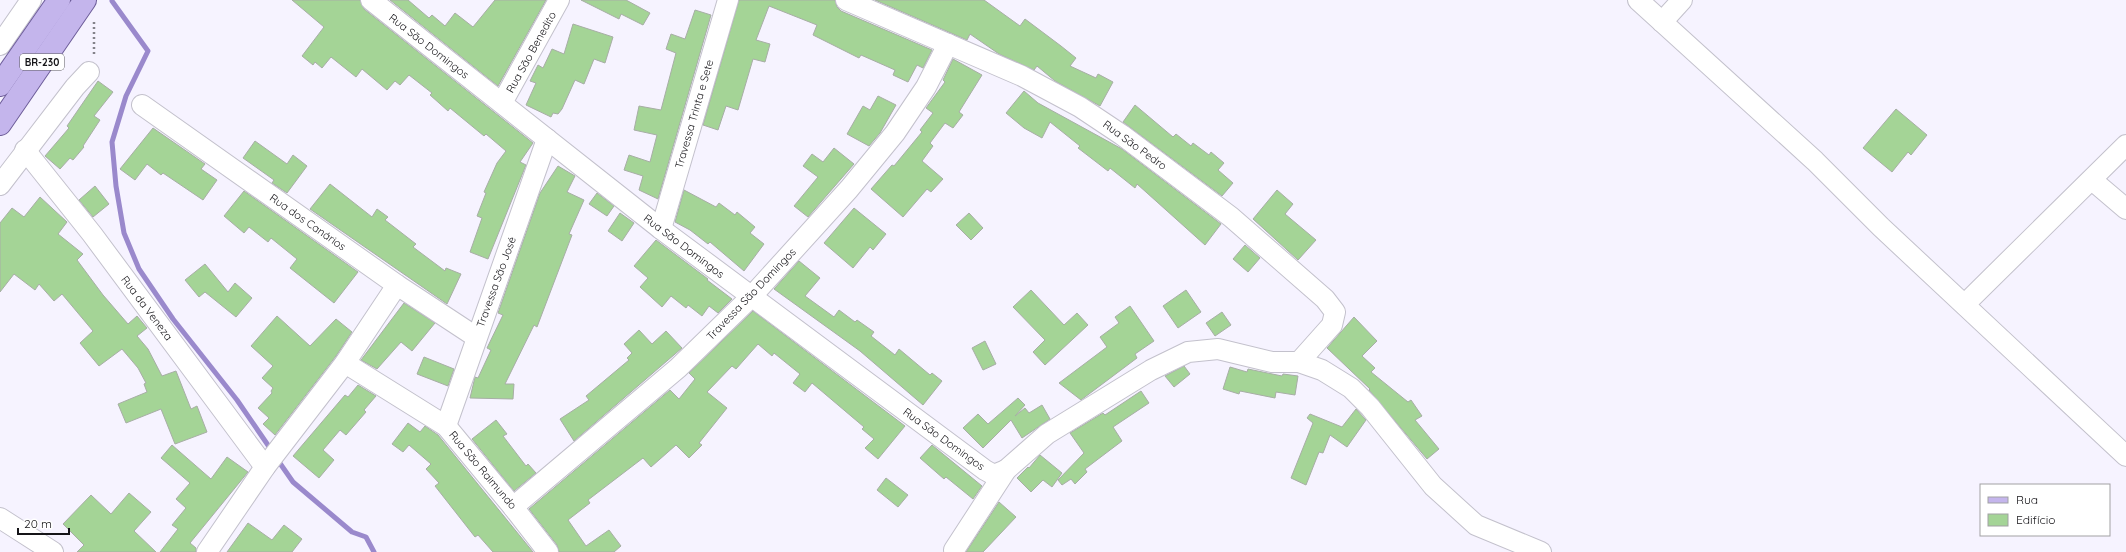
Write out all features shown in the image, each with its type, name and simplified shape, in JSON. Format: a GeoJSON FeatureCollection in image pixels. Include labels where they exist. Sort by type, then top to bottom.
{"type":"FeatureCollection","features":[{"type":"Feature","properties":{"kind":"main road","name":"BR-230"},"geometry":{"type":"LineString","coordinates":[[0,85],[59,0]]}},
{"type":"Feature","properties":{"kind":"main road","name":"BR-230"},"geometry":{"type":"LineString","coordinates":[[0,124],[85,0]]}},
{"type":"Feature","properties":{"kind":"street"},"geometry":{"type":"LineString","coordinates":[[0,45],[31,0]]}},
{"type":"Feature","properties":{"kind":"street","name":"Rua São Domingos"},"geometry":{"type":"LineString","coordinates":[[371,0],[661,229],[985,470],[994,475],[1006,470]]}},
{"type":"Feature","properties":{"kind":"street","name":"Rua São Benedito"},"geometry":{"type":"LineString","coordinates":[[502,103],[559,0]]}},
{"type":"Feature","properties":{"kind":"street","name":"Travessa Trinta e Sete"},"geometry":{"type":"LineString","coordinates":[[661,229],[728,0]]}},
{"type":"Feature","properties":{"kind":"street","name":"Rua São Pedro"},"geometry":{"type":"LineString","coordinates":[[846,0],[1022,76],[1080,107],[1122,135],[1231,218],[1325,299],[1335,312],[1332,325],[1299,362]]}},
{"type":"Feature","properties":{"kind":"street"},"geometry":{"type":"LineString","coordinates":[[1638,0],[1815,161],[1881,227],[2126,456]]}},
{"type":"Feature","properties":{"kind":"street"},"geometry":{"type":"LineString","coordinates":[[1662,22],[1682,0]]}},
{"type":"Feature","properties":{"kind":"street","name":"Travessa São Domingos"},"geometry":{"type":"LineString","coordinates":[[513,507],[678,368],[752,296],[849,189],[895,133],[926,87],[948,44]]}},
{"type":"Feature","properties":{"kind":"street"},"geometry":{"type":"LineString","coordinates":[[0,185],[26,150],[89,72]]}},
{"type":"Feature","properties":{"kind":"street","name":"Rua dos Canários"},"geometry":{"type":"LineString","coordinates":[[142,105],[397,284],[476,337]]}},
{"type":"Feature","properties":{"kind":"street","name":"Travessa São José"},"geometry":{"type":"LineString","coordinates":[[446,426],[546,139]]}},
{"type":"Feature","properties":{"kind":"street"},"geometry":{"type":"LineString","coordinates":[[1965,304],[2126,145]]}},
{"type":"Feature","properties":{"kind":"street","name":"Rua da Veneza"},"geometry":{"type":"LineString","coordinates":[[26,150],[92,234],[266,466]]}},
{"type":"Feature","properties":{"kind":"street"},"geometry":{"type":"LineString","coordinates":[[2092,180],[2126,209]]}},
{"type":"Feature","properties":{"kind":"street"},"geometry":{"type":"LineString","coordinates":[[206,552],[266,466],[345,363],[397,284]]}},
{"type":"Feature","properties":{"kind":"street"},"geometry":{"type":"LineString","coordinates":[[954,550],[1006,470],[1048,434],[1080,412],[1151,370],[1188,352],[1218,349],[1272,362],[1299,362],[1322,370],[1351,388],[1370,407],[1433,486],[1476,525],[1541,552]]}},
{"type":"Feature","properties":{"kind":"street","name":"Rua São Raimundo"},"geometry":{"type":"LineString","coordinates":[[345,363],[446,426],[548,552]]}},
{"type":"Feature","properties":{"kind":"street"},"geometry":{"type":"LineString","coordinates":[[0,518],[53,552]]}},
{"type":"Feature","properties":{"kind":"path"},"geometry":{"type":"LineString","coordinates":[[89,72],[95,51],[94,20]]}},
{"type":"Feature","properties":{"kind":"building"},"geometry":{"type":"Polygon","coordinates":[[[292,0],[360,0],[364,9],[533,143],[520,162],[526,165],[488,259],[470,252],[482,218],[477,216],[486,193],[484,192],[497,163],[506,151],[486,134],[484,136],[450,108],[448,111],[430,95],[432,93],[409,75],[400,85],[395,81],[387,90],[362,69],[356,77],[331,57],[322,68],[315,62],[313,65],[302,56],[324,27],[292,0]]]}},
{"type":"Feature","properties":{"kind":"building"},"geometry":{"type":"Polygon","coordinates":[[[390,0],[408,0],[429,18],[432,15],[445,26],[455,13],[473,27],[495,0],[546,0],[498,86],[390,0]]]}},
{"type":"Feature","properties":{"kind":"building"},"geometry":{"type":"Polygon","coordinates":[[[581,0],[626,0],[650,13],[643,25],[621,14],[619,19],[581,0]]]}},
{"type":"Feature","properties":{"kind":"building"},"geometry":{"type":"Polygon","coordinates":[[[739,0],[835,0],[837,7],[841,11],[932,50],[923,68],[917,65],[908,82],[893,75],[895,70],[861,55],[859,58],[813,35],[817,25],[769,6],[756,40],[770,44],[765,62],[753,59],[738,110],[726,106],[718,130],[703,125],[739,0]]]}},
{"type":"Feature","properties":{"kind":"building"},"geometry":{"type":"Polygon","coordinates":[[[875,0],[984,0],[1020,26],[1025,19],[1061,46],[1076,58],[1070,66],[1096,78],[1098,74],[1113,82],[1100,106],[1055,81],[1037,66],[1034,70],[999,54],[970,34],[967,40],[875,0]]]}},
{"type":"Feature","properties":{"kind":"building"},"geometry":{"type":"Polygon","coordinates":[[[695,10],[711,15],[658,199],[639,190],[643,176],[624,170],[629,155],[650,162],[657,135],[634,130],[639,106],[661,110],[676,53],[666,49],[671,34],[685,39],[695,10]]]}},
{"type":"Feature","properties":{"kind":"building"},"geometry":{"type":"Polygon","coordinates":[[[573,24],[613,37],[605,63],[594,59],[584,84],[575,80],[562,109],[558,114],[553,113],[551,117],[526,105],[536,83],[530,81],[538,65],[543,68],[552,49],[564,54],[573,24]]]}},
{"type":"Feature","properties":{"kind":"building"},"geometry":{"type":"Polygon","coordinates":[[[953,59],[982,75],[959,112],[963,115],[953,128],[945,123],[930,143],[933,146],[922,161],[943,179],[931,192],[927,189],[903,217],[871,189],[892,165],[894,166],[922,132],[920,130],[933,113],[926,108],[945,82],[943,80],[953,59]]]}},
{"type":"Feature","properties":{"kind":"building"},"geometry":{"type":"Polygon","coordinates":[[[98,81],[113,92],[94,116],[100,120],[83,146],[84,147],[73,160],[70,158],[60,169],[45,156],[69,128],[67,126],[98,81]]]}},
{"type":"Feature","properties":{"kind":"building"},"geometry":{"type":"Polygon","coordinates":[[[1024,91],[1038,103],[1122,149],[1221,224],[1205,245],[1137,184],[1135,188],[1110,168],[1108,171],[1078,148],[1080,146],[1050,122],[1042,138],[1024,128],[1006,113],[1024,91]]]}},
{"type":"Feature","properties":{"kind":"building"},"geometry":{"type":"Polygon","coordinates":[[[878,96],[896,105],[880,133],[869,146],[847,134],[863,106],[870,110],[878,96]]]}},
{"type":"Feature","properties":{"kind":"building"},"geometry":{"type":"Polygon","coordinates":[[[1135,105],[1173,137],[1176,134],[1191,146],[1193,143],[1209,155],[1211,152],[1224,163],[1218,170],[1233,183],[1222,196],[1123,122],[1135,105]]]}},
{"type":"Feature","properties":{"kind":"building"},"geometry":{"type":"Polygon","coordinates":[[[1896,109],[1927,135],[1911,155],[1908,152],[1892,172],[1863,148],[1896,109]]]}},
{"type":"Feature","properties":{"kind":"building"},"geometry":{"type":"Polygon","coordinates":[[[153,128],[205,164],[201,169],[217,180],[203,200],[163,173],[161,175],[147,164],[135,180],[120,169],[153,128]]]}},
{"type":"Feature","properties":{"kind":"building"},"geometry":{"type":"Polygon","coordinates":[[[255,141],[287,164],[293,155],[307,166],[287,193],[272,183],[274,180],[243,158],[255,141]]]}},
{"type":"Feature","properties":{"kind":"building"},"geometry":{"type":"Polygon","coordinates":[[[834,148],[854,164],[808,217],[794,206],[818,177],[803,166],[812,154],[823,162],[834,148]]]}},
{"type":"Feature","properties":{"kind":"building"},"geometry":{"type":"Polygon","coordinates":[[[558,166],[575,176],[567,192],[584,200],[569,234],[572,235],[537,327],[534,325],[505,384],[514,384],[513,399],[470,398],[475,377],[478,378],[491,350],[487,348],[503,315],[498,313],[540,193],[558,166]]]}},
{"type":"Feature","properties":{"kind":"building"},"geometry":{"type":"Polygon","coordinates":[[[330,184],[372,217],[377,209],[388,217],[385,220],[416,244],[413,247],[445,271],[446,268],[461,274],[447,304],[310,209],[330,184]]]}},
{"type":"Feature","properties":{"kind":"building"},"geometry":{"type":"Polygon","coordinates":[[[95,186],[109,204],[93,217],[79,200],[95,186]]]}},
{"type":"Feature","properties":{"kind":"building"},"geometry":{"type":"Polygon","coordinates":[[[684,190],[716,207],[719,203],[735,215],[737,212],[755,227],[750,233],[764,244],[744,271],[710,242],[708,244],[690,230],[675,222],[684,190]]]}},
{"type":"Feature","properties":{"kind":"building"},"geometry":{"type":"Polygon","coordinates":[[[1277,190],[1293,204],[1285,214],[1316,240],[1298,260],[1253,219],[1277,190]]]}},
{"type":"Feature","properties":{"kind":"building"},"geometry":{"type":"Polygon","coordinates":[[[244,191],[358,272],[334,303],[290,268],[297,259],[271,238],[268,242],[249,227],[244,233],[224,216],[244,191]]]}},
{"type":"Feature","properties":{"kind":"building"},"geometry":{"type":"Polygon","coordinates":[[[597,193],[614,206],[607,216],[589,204],[597,193]]]}},
{"type":"Feature","properties":{"kind":"building"},"geometry":{"type":"Polygon","coordinates":[[[40,197],[67,222],[58,234],[83,254],[77,260],[103,295],[128,324],[137,316],[147,328],[137,336],[148,349],[162,376],[176,371],[191,409],[197,406],[207,432],[175,444],[161,409],[126,423],[118,404],[147,392],[144,384],[146,383],[138,368],[122,349],[99,366],[80,343],[93,331],[62,294],[54,301],[39,284],[35,290],[14,274],[0,292],[0,223],[12,208],[24,217],[40,197]]]}},
{"type":"Feature","properties":{"kind":"building"},"geometry":{"type":"Polygon","coordinates":[[[854,208],[886,234],[873,250],[870,247],[853,268],[824,243],[854,208]]]}},
{"type":"Feature","properties":{"kind":"building"},"geometry":{"type":"Polygon","coordinates":[[[620,213],[634,223],[622,241],[608,231],[620,213]]]}},
{"type":"Feature","properties":{"kind":"building"},"geometry":{"type":"Polygon","coordinates":[[[969,213],[983,228],[971,240],[956,225],[969,213]]]}},
{"type":"Feature","properties":{"kind":"building"},"geometry":{"type":"Polygon","coordinates":[[[656,240],[732,299],[718,313],[709,306],[702,316],[688,305],[686,308],[671,296],[662,307],[640,287],[648,278],[634,266],[656,240]]]}},
{"type":"Feature","properties":{"kind":"building"},"geometry":{"type":"Polygon","coordinates":[[[1245,245],[1260,258],[1248,272],[1233,259],[1245,245]]]}},
{"type":"Feature","properties":{"kind":"building"},"geometry":{"type":"Polygon","coordinates":[[[799,261],[820,278],[805,296],[834,317],[839,310],[855,322],[857,320],[874,332],[871,336],[895,355],[899,349],[930,375],[932,373],[942,381],[923,405],[860,351],[774,289],[799,261]]]}},
{"type":"Feature","properties":{"kind":"building"},"geometry":{"type":"Polygon","coordinates":[[[205,264],[228,292],[235,283],[252,298],[236,317],[205,292],[199,297],[185,280],[205,264]]]}},
{"type":"Feature","properties":{"kind":"building"},"geometry":{"type":"Polygon","coordinates":[[[1031,290],[1064,325],[1077,313],[1088,325],[1045,365],[1033,352],[1045,340],[1013,307],[1031,290]]]}},
{"type":"Feature","properties":{"kind":"building"},"geometry":{"type":"Polygon","coordinates":[[[1186,290],[1201,312],[1178,328],[1163,306],[1186,290]]]}},
{"type":"Feature","properties":{"kind":"building"},"geometry":{"type":"Polygon","coordinates":[[[404,303],[435,323],[412,351],[401,342],[377,369],[361,360],[404,303]]]}},
{"type":"Feature","properties":{"kind":"building"},"geometry":{"type":"Polygon","coordinates":[[[1130,306],[1154,341],[1135,354],[1137,358],[1081,400],[1059,383],[1107,347],[1100,337],[1119,323],[1115,317],[1130,306]]]}},
{"type":"Feature","properties":{"kind":"building"},"geometry":{"type":"Polygon","coordinates":[[[753,311],[905,426],[878,459],[865,448],[874,439],[862,429],[864,427],[812,383],[805,392],[793,383],[800,374],[774,353],[772,356],[758,344],[736,369],[732,366],[707,392],[727,408],[699,443],[702,445],[689,458],[676,445],[651,467],[643,458],[588,500],[590,503],[568,520],[586,546],[609,530],[621,546],[614,552],[559,552],[557,545],[529,509],[670,390],[679,399],[695,379],[689,373],[753,311]]]}},
{"type":"Feature","properties":{"kind":"building"},"geometry":{"type":"Polygon","coordinates":[[[1222,312],[1231,325],[1215,336],[1206,323],[1222,312]]]}},
{"type":"Feature","properties":{"kind":"building"},"geometry":{"type":"Polygon","coordinates":[[[277,316],[310,346],[336,319],[352,332],[336,356],[275,435],[263,424],[269,418],[258,408],[272,393],[271,391],[273,388],[262,378],[273,366],[251,346],[277,316]]]}},
{"type":"Feature","properties":{"kind":"building"},"geometry":{"type":"Polygon","coordinates":[[[1354,317],[1377,341],[1362,356],[1375,368],[1371,372],[1408,402],[1411,400],[1422,416],[1415,420],[1439,449],[1427,459],[1369,390],[1370,389],[1327,348],[1354,317]]]}},
{"type":"Feature","properties":{"kind":"building"},"geometry":{"type":"Polygon","coordinates":[[[639,330],[652,344],[666,331],[682,348],[574,441],[560,419],[589,400],[586,396],[629,360],[627,358],[632,353],[624,344],[639,330]]]}},
{"type":"Feature","properties":{"kind":"building"},"geometry":{"type":"Polygon","coordinates":[[[985,341],[996,364],[983,370],[972,348],[985,341]]]}},
{"type":"Feature","properties":{"kind":"building"},"geometry":{"type":"Polygon","coordinates":[[[424,357],[454,369],[448,386],[417,374],[424,357]]]}},
{"type":"Feature","properties":{"kind":"building"},"geometry":{"type":"Polygon","coordinates":[[[1184,366],[1190,374],[1174,387],[1165,376],[1184,366]]]}},
{"type":"Feature","properties":{"kind":"building"},"geometry":{"type":"Polygon","coordinates":[[[1230,367],[1247,372],[1248,369],[1282,376],[1283,374],[1298,376],[1295,395],[1276,392],[1275,398],[1240,391],[1239,394],[1223,389],[1230,367]]]}},
{"type":"Feature","properties":{"kind":"building"},"geometry":{"type":"Polygon","coordinates":[[[358,385],[376,396],[364,410],[366,412],[346,435],[340,430],[323,450],[334,460],[319,478],[293,456],[345,395],[348,397],[358,385]]]}},
{"type":"Feature","properties":{"kind":"building"},"geometry":{"type":"Polygon","coordinates":[[[1141,391],[1149,403],[1113,427],[1122,441],[1085,469],[1087,472],[1075,484],[1071,479],[1062,485],[1058,480],[1084,453],[1070,433],[1103,413],[1105,415],[1141,391]]]}},
{"type":"Feature","properties":{"kind":"building"},"geometry":{"type":"Polygon","coordinates":[[[1018,398],[1025,405],[1015,416],[1025,408],[1029,413],[1042,405],[1050,419],[1022,438],[1011,420],[983,448],[963,428],[978,414],[988,424],[1018,398]]]}},
{"type":"Feature","properties":{"kind":"building"},"geometry":{"type":"Polygon","coordinates":[[[1356,409],[1366,420],[1347,447],[1330,435],[1323,453],[1319,452],[1306,485],[1291,478],[1313,423],[1307,418],[1310,414],[1342,427],[1356,409]]]}},
{"type":"Feature","properties":{"kind":"building"},"geometry":{"type":"Polygon","coordinates":[[[496,420],[507,434],[503,436],[526,466],[528,464],[536,473],[514,491],[472,439],[496,420]]]}},
{"type":"Feature","properties":{"kind":"building"},"geometry":{"type":"Polygon","coordinates":[[[408,423],[420,432],[425,426],[438,435],[533,552],[493,552],[478,535],[475,537],[435,486],[439,483],[426,469],[431,464],[409,445],[403,452],[392,444],[408,423]]]}},
{"type":"Feature","properties":{"kind":"building"},"geometry":{"type":"Polygon","coordinates":[[[172,445],[211,479],[227,457],[248,472],[190,543],[196,548],[196,552],[160,552],[178,529],[172,525],[186,508],[176,499],[190,483],[161,458],[172,445]]]}},
{"type":"Feature","properties":{"kind":"building"},"geometry":{"type":"Polygon","coordinates":[[[932,445],[982,486],[973,499],[946,477],[944,479],[920,458],[932,445]]]}},
{"type":"Feature","properties":{"kind":"building"},"geometry":{"type":"Polygon","coordinates":[[[1040,455],[1062,473],[1052,487],[1043,480],[1031,492],[1017,478],[1028,467],[1029,468],[1040,455]]]}},
{"type":"Feature","properties":{"kind":"building"},"geometry":{"type":"Polygon","coordinates":[[[886,478],[908,495],[898,507],[877,490],[886,478]]]}},
{"type":"Feature","properties":{"kind":"building"},"geometry":{"type":"Polygon","coordinates":[[[129,493],[151,512],[134,531],[156,552],[77,552],[84,545],[63,524],[91,495],[111,514],[129,493]]]}},
{"type":"Feature","properties":{"kind":"building"},"geometry":{"type":"Polygon","coordinates":[[[999,502],[1016,517],[983,552],[966,552],[999,502]]]}},
{"type":"Feature","properties":{"kind":"building"},"geometry":{"type":"Polygon","coordinates":[[[248,523],[272,540],[284,525],[302,539],[292,552],[227,552],[248,523]]]}},
{"type":"Feature","properties":{"kind":"waterway"},"geometry":{"type":"LineString","coordinates":[[112,1],[148,51],[126,96],[112,142],[116,186],[124,233],[139,269],[173,319],[237,400],[272,451]]}},
{"type":"Feature","properties":{"kind":"waterway"},"geometry":{"type":"LineString","coordinates":[[277,459],[293,482],[352,532],[366,537],[374,552]]}}]}
